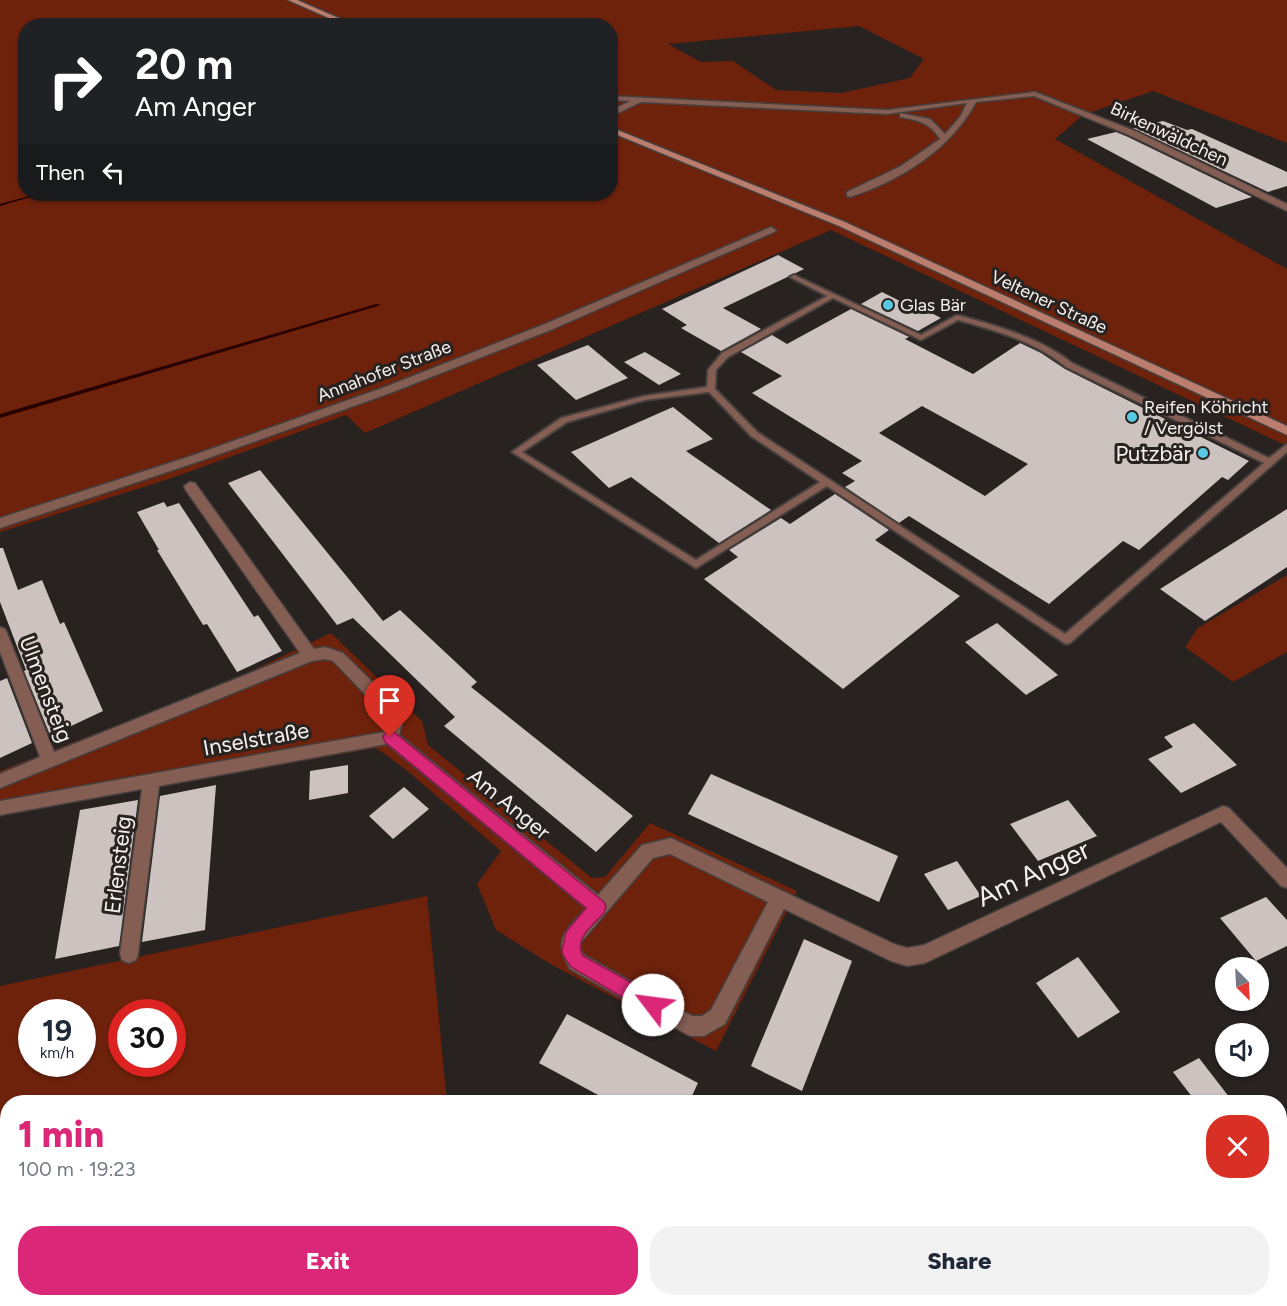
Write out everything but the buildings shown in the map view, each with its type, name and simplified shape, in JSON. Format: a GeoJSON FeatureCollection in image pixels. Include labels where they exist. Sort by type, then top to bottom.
{"type":"FeatureCollection","features":[{"type":"Feature","properties":{"kind":"main road"},"geometry":{"type":"LineString","coordinates":[[291,0],[335,18]]}},
{"type":"Feature","properties":{"kind":"main road","name":"Veltener Straße"},"geometry":{"type":"LineString","coordinates":[[618,132],[842,224],[1287,431]]}},
{"type":"Feature","properties":{"kind":"street","name":"Birkenwäldchen"},"geometry":{"type":"LineString","coordinates":[[973,100],[1035,94],[1132,133],[1287,208]]}},
{"type":"Feature","properties":{"kind":"street"},"geometry":{"type":"LineString","coordinates":[[618,98],[887,112],[921,117],[936,125],[944,139]]}},
{"type":"Feature","properties":{"kind":"street"},"geometry":{"type":"LineString","coordinates":[[618,110],[629,104],[646,100]]}},
{"type":"Feature","properties":{"kind":"street"},"geometry":{"type":"LineString","coordinates":[[887,112],[973,100]]}},
{"type":"Feature","properties":{"kind":"street"},"geometry":{"type":"LineString","coordinates":[[850,194],[900,171],[931,152],[966,117],[973,100]]}},
{"type":"Feature","properties":{"kind":"street","name":"Annahofer Straße"},"geometry":{"type":"LineString","coordinates":[[0,523],[160,472],[352,403],[516,340],[771,230]]}},
{"type":"Feature","properties":{"kind":"street"},"geometry":{"type":"LineString","coordinates":[[190,486],[310,655]]}},
{"type":"Feature","properties":{"kind":"street","name":"Ulmensteig"},"geometry":{"type":"LineString","coordinates":[[0,633],[50,761]]}},
{"type":"Feature","properties":{"kind":"street","name":"Inselstraße"},"geometry":{"type":"LineString","coordinates":[[0,781],[310,655],[325,653],[338,657],[392,711],[394,724],[390,737],[0,808]]}},
{"type":"Feature","properties":{"kind":"street","name":"Am Anger"},"geometry":{"type":"LineString","coordinates":[[390,737],[598,907]]}},
{"type":"Feature","properties":{"kind":"street","name":"Erlensteig"},"geometry":{"type":"LineString","coordinates":[[129,954],[151,781]]}},
{"type":"Feature","properties":{"kind":"street","name":"Am Anger"},"geometry":{"type":"LineString","coordinates":[[780,898],[718,1017],[704,1026],[690,1026],[577,962],[570,951],[572,938],[648,851],[671,846],[780,898],[891,952],[907,957],[925,954],[1223,813],[1287,880]]}},
{"type":"Feature","properties":{"kind":"lane"},"geometry":{"type":"LineString","coordinates":[[794,277],[921,338],[957,317],[1014,336],[1270,462]]}},
{"type":"Feature","properties":{"kind":"lane"},"geometry":{"type":"LineString","coordinates":[[832,296],[725,355],[712,370],[711,389],[754,434],[1066,640],[1287,447]]}},
{"type":"Feature","properties":{"kind":"lane"},"geometry":{"type":"LineString","coordinates":[[711,389],[644,398],[564,420],[516,452],[696,565],[825,483]]}},
{"type":"Feature","properties":{"kind":"shaded area"},"geometry":{"type":"Polygon","coordinates":[[[0,0],[1287,0],[1287,143],[1153,91],[1083,115],[1055,139],[1287,269],[1287,446],[831,230],[365,433],[346,415],[169,479],[0,532],[0,0]],[[859,26],[668,44],[701,62],[733,61],[776,90],[841,93],[910,78],[924,59],[859,26]]]}},
{"type":"Feature","properties":{"kind":"shaded area"},"geometry":{"type":"Polygon","coordinates":[[[1287,575],[1287,652],[1233,682],[1185,647],[1198,628],[1287,575]]]}},
{"type":"Feature","properties":{"kind":"shaded area"},"geometry":{"type":"Polygon","coordinates":[[[331,633],[422,721],[428,745],[592,878],[605,877],[650,823],[797,891],[716,1051],[552,965],[496,930],[477,884],[501,851],[404,768],[376,748],[0,815],[0,771],[237,678],[331,633]]]}},
{"type":"Feature","properties":{"kind":"shaded area"},"geometry":{"type":"Polygon","coordinates":[[[427,896],[446,1095],[0,1095],[0,986],[427,896]]]}},
{"type":"Feature","properties":{"kind":"waterway"},"geometry":{"type":"LineString","coordinates":[[0,205],[18,200]]}},
{"type":"Feature","properties":{"kind":"waterway"},"geometry":{"type":"LineString","coordinates":[[0,416],[378,305]]}},
{"type":"Feature","properties":{"kind":"place","name":"Glas Bär"},"geometry":{"type":"Point","coordinates":[888,305]}},
{"type":"Feature","properties":{"kind":"place","name":"Reifen Köhricht / Vergölst"},"geometry":{"type":"Point","coordinates":[1132,417]}},
{"type":"Feature","properties":{"kind":"place","name":"Putzbär"},"geometry":{"type":"Point","coordinates":[1203,453]}},
{"type":"Feature","properties":{"kind":"route"},"geometry":{"type":"LineString","coordinates":[[390,737],[598,907],[572,938],[570,951],[577,962],[653,1005]]}}]}
